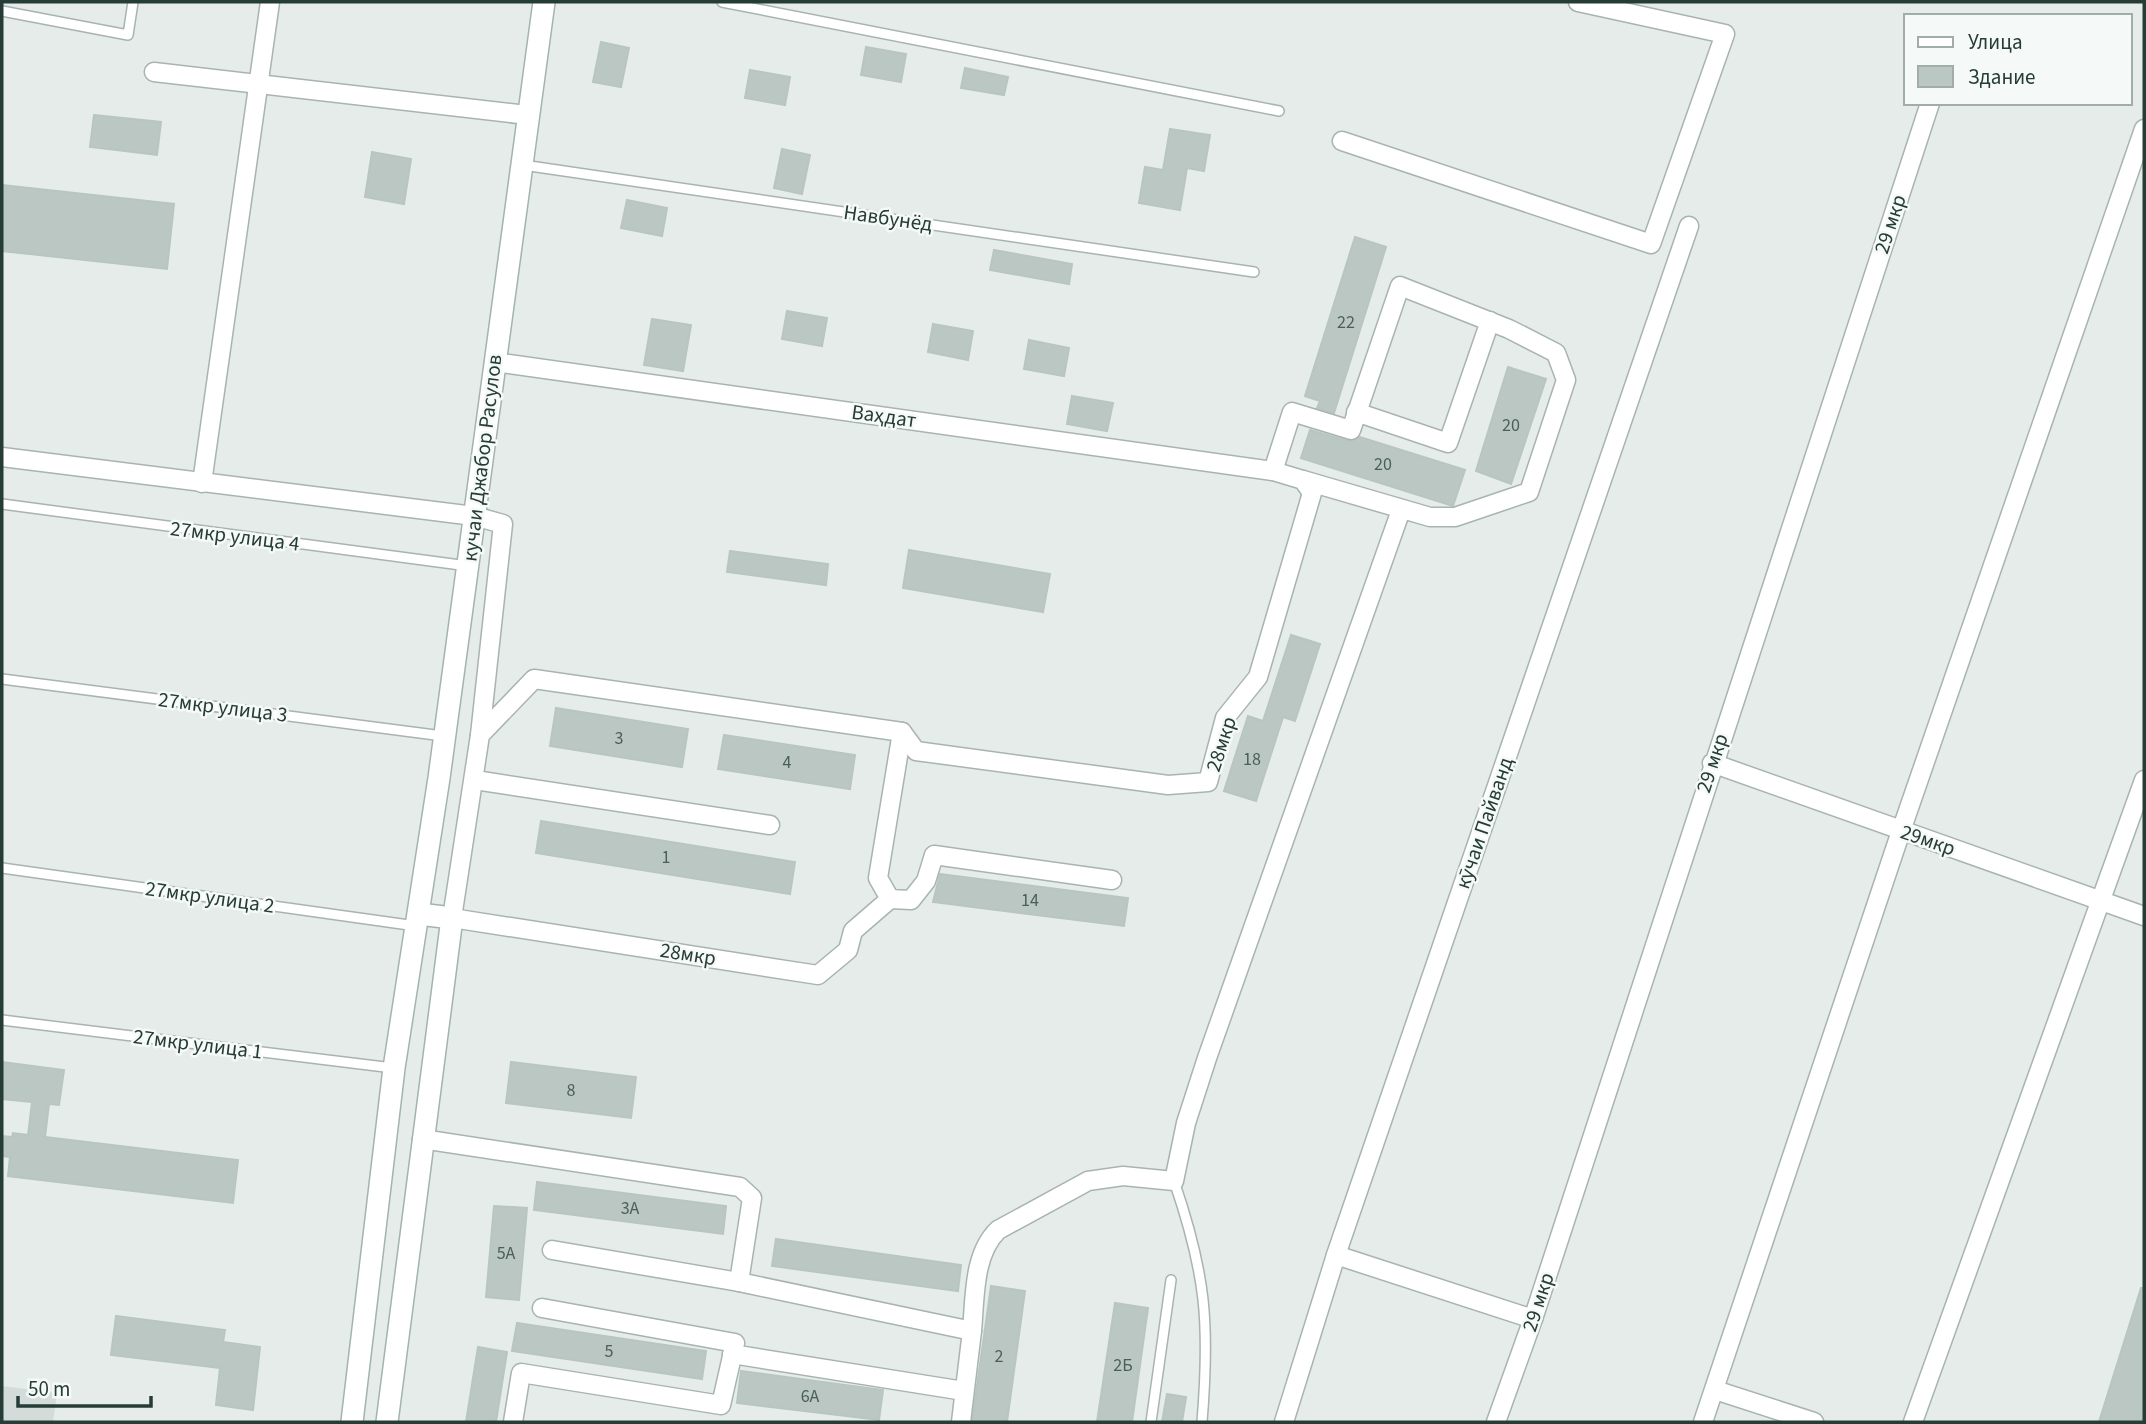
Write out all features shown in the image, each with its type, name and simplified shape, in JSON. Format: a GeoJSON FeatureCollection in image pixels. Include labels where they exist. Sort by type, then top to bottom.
{"type":"FeatureCollection","features":[{"type":"Feature","properties":{"kind":"street"},"geometry":{"type":"LineString","coordinates":[[202,483],[270,2]]}},
{"type":"Feature","properties":{"kind":"street","name":"кучаи Джабор Расулов"},"geometry":{"type":"LineString","coordinates":[[352,1422],[394,1068],[419,920],[544,2]]}},
{"type":"Feature","properties":{"kind":"street"},"geometry":{"type":"LineString","coordinates":[[1342,141],[1651,244],[1725,34],[1578,2]]}},
{"type":"Feature","properties":{"kind":"street"},"geometry":{"type":"LineString","coordinates":[[153,72],[527,115]]}},
{"type":"Feature","properties":{"kind":"street","name":"29 мкр"},"geometry":{"type":"LineString","coordinates":[[1496,1422],[1533,1319],[1712,763],[1929,105]]}},
{"type":"Feature","properties":{"kind":"street"},"geometry":{"type":"LineString","coordinates":[[1703,1422],[1901,831],[2144,129]]}},
{"type":"Feature","properties":{"kind":"street","name":"кӯчаи Пайванд"},"geometry":{"type":"LineString","coordinates":[[1284,1422],[1336,1255],[1689,226]]}},
{"type":"Feature","properties":{"kind":"street"},"geometry":{"type":"LineString","coordinates":[[1401,286],[1490,321],[1556,353],[1566,380],[1529,492],[1455,517],[1430,517],[1273,471],[1292,412],[1351,430],[1401,286]]}},
{"type":"Feature","properties":{"kind":"street"},"geometry":{"type":"LineString","coordinates":[[1356,412],[1448,443],[1490,321]]}},
{"type":"Feature","properties":{"kind":"street","name":"Ваҳдат"},"geometry":{"type":"LineString","coordinates":[[494,362],[1273,471]]}},
{"type":"Feature","properties":{"kind":"street"},"geometry":{"type":"LineString","coordinates":[[2,457],[474,516],[503,524],[475,780],[452,918],[387,1422]]}},
{"type":"Feature","properties":{"kind":"street","name":"28мкр"},"geometry":{"type":"LineString","coordinates":[[902,732],[916,751],[1168,785],[1208,782],[1225,718],[1258,677],[1312,493],[1303,480]]}},
{"type":"Feature","properties":{"kind":"street"},"geometry":{"type":"LineString","coordinates":[[961,1422],[981,1259],[987,1240],[998,1230],[1088,1181],[1123,1176],[1174,1181],[1186,1123],[1207,1058],[1401,510]]}},
{"type":"Feature","properties":{"kind":"street"},"geometry":{"type":"LineString","coordinates":[[480,735],[534,679],[902,732],[878,878],[890,899]]}},
{"type":"Feature","properties":{"kind":"street","name":"29мкр"},"geometry":{"type":"LineString","coordinates":[[1712,763],[2144,916]]}},
{"type":"Feature","properties":{"kind":"street"},"geometry":{"type":"LineString","coordinates":[[475,780],[771,825]]}},
{"type":"Feature","properties":{"kind":"street"},"geometry":{"type":"LineString","coordinates":[[1913,1422],[2144,780]]}},
{"type":"Feature","properties":{"kind":"street","name":"28мкр"},"geometry":{"type":"LineString","coordinates":[[452,918],[818,975],[848,950],[853,931],[890,899],[911,900],[926,881],[934,855],[1112,880]]}},
{"type":"Feature","properties":{"kind":"street"},"geometry":{"type":"LineString","coordinates":[[419,920],[452,918]]}},
{"type":"Feature","properties":{"kind":"street"},"geometry":{"type":"LineString","coordinates":[[422,1139],[740,1186],[752,1198],[739,1282]]}},
{"type":"Feature","properties":{"kind":"street"},"geometry":{"type":"LineString","coordinates":[[552,1250],[739,1282],[972,1331]]}},
{"type":"Feature","properties":{"kind":"street"},"geometry":{"type":"LineString","coordinates":[[1336,1255],[1533,1319]]}},
{"type":"Feature","properties":{"kind":"street"},"geometry":{"type":"LineString","coordinates":[[513,1422],[521,1373],[720,1414],[735,1343],[542,1308]]}},
{"type":"Feature","properties":{"kind":"street"},"geometry":{"type":"LineString","coordinates":[[732,1354],[964,1391]]}},
{"type":"Feature","properties":{"kind":"street"},"geometry":{"type":"LineString","coordinates":[[1714,1390],[1814,1422]]}},
{"type":"Feature","properties":{"kind":"lane"},"geometry":{"type":"LineString","coordinates":[[2,11],[128,35],[133,2]]}},
{"type":"Feature","properties":{"kind":"lane"},"geometry":{"type":"LineString","coordinates":[[722,2],[1279,111]]}},
{"type":"Feature","properties":{"kind":"lane","name":"Навбунёд"},"geometry":{"type":"LineString","coordinates":[[522,165],[1254,272]]}},
{"type":"Feature","properties":{"kind":"lane","name":"27мкр улица 4"},"geometry":{"type":"LineString","coordinates":[[2,503],[468,566]]}},
{"type":"Feature","properties":{"kind":"lane","name":"27мкр улица 3"},"geometry":{"type":"LineString","coordinates":[[2,679],[443,736]]}},
{"type":"Feature","properties":{"kind":"lane","name":"27мкр улица 2"},"geometry":{"type":"LineString","coordinates":[[2,868],[419,920]]}},
{"type":"Feature","properties":{"kind":"lane","name":"27мкр улица 1"},"geometry":{"type":"LineString","coordinates":[[2,1020],[394,1068]]}},
{"type":"Feature","properties":{"kind":"lane"},"geometry":{"type":"LineString","coordinates":[[1174,1181],[1198,1258],[1206,1304],[1208,1339],[1202,1422]]}},
{"type":"Feature","properties":{"kind":"lane"},"geometry":{"type":"LineString","coordinates":[[1151,1422],[1171,1280]]}},
{"type":"Feature","properties":{"kind":"shaded area"},"geometry":{"type":"Polygon","coordinates":[[[2,1386],[57,1393],[53,1422],[2,1422],[2,1386]]]}},
{"type":"Feature","properties":{"kind":"building"},"geometry":{"type":"Polygon","coordinates":[[[601,42],[629,48],[621,87],[593,82],[601,42]]]}},
{"type":"Feature","properties":{"kind":"building"},"geometry":{"type":"Polygon","coordinates":[[[866,47],[906,54],[901,82],[861,75],[866,47]]]}},
{"type":"Feature","properties":{"kind":"building"},"geometry":{"type":"Polygon","coordinates":[[[965,68],[1008,77],[1004,95],[961,88],[965,68]]]}},
{"type":"Feature","properties":{"kind":"building"},"geometry":{"type":"Polygon","coordinates":[[[750,70],[790,77],[785,105],[745,98],[750,70]]]}},
{"type":"Feature","properties":{"kind":"building"},"geometry":{"type":"Polygon","coordinates":[[[94,115],[161,122],[157,155],[90,147],[94,115]]]}},
{"type":"Feature","properties":{"kind":"building"},"geometry":{"type":"Polygon","coordinates":[[[1170,129],[1210,135],[1204,171],[1187,168],[1180,210],[1139,203],[1145,167],[1163,170],[1170,129]]]}},
{"type":"Feature","properties":{"kind":"building"},"geometry":{"type":"Polygon","coordinates":[[[782,149],[810,155],[802,194],[774,188],[782,149]]]}},
{"type":"Feature","properties":{"kind":"building"},"geometry":{"type":"Polygon","coordinates":[[[372,152],[411,159],[404,204],[365,197],[372,152]]]}},
{"type":"Feature","properties":{"kind":"building"},"geometry":{"type":"Polygon","coordinates":[[[2,185],[174,204],[167,269],[2,251],[2,185]]]}},
{"type":"Feature","properties":{"kind":"building"},"geometry":{"type":"Polygon","coordinates":[[[627,200],[667,208],[662,236],[621,228],[627,200]]]}},
{"type":"Feature","properties":{"kind":"building"},"geometry":{"type":"Polygon","coordinates":[[[1355,237],[1386,247],[1334,413],[1317,408],[1320,401],[1305,396],[1355,237]]]}},
{"type":"Feature","properties":{"kind":"building"},"geometry":{"type":"Polygon","coordinates":[[[994,250],[1072,264],[1069,284],[990,270],[994,250]]]}},
{"type":"Feature","properties":{"kind":"building"},"geometry":{"type":"Polygon","coordinates":[[[787,311],[827,318],[822,346],[782,339],[787,311]]]}},
{"type":"Feature","properties":{"kind":"building"},"geometry":{"type":"Polygon","coordinates":[[[652,319],[691,325],[683,371],[644,365],[652,319]]]}},
{"type":"Feature","properties":{"kind":"building"},"geometry":{"type":"Polygon","coordinates":[[[933,324],[973,331],[968,360],[928,352],[933,324]]]}},
{"type":"Feature","properties":{"kind":"building"},"geometry":{"type":"Polygon","coordinates":[[[1029,340],[1069,348],[1064,376],[1024,369],[1029,340]]]}},
{"type":"Feature","properties":{"kind":"building"},"geometry":{"type":"Polygon","coordinates":[[[1508,367],[1546,379],[1511,484],[1476,471],[1508,367]]]}},
{"type":"Feature","properties":{"kind":"building"},"geometry":{"type":"Polygon","coordinates":[[[1072,396],[1113,403],[1107,431],[1067,424],[1072,396]]]}},
{"type":"Feature","properties":{"kind":"building"},"geometry":{"type":"Polygon","coordinates":[[[1310,430],[1348,441],[1360,437],[1465,470],[1453,506],[1301,458],[1310,430]]]}},
{"type":"Feature","properties":{"kind":"building"},"geometry":{"type":"Polygon","coordinates":[[[909,550],[1050,574],[1043,612],[903,588],[909,550]]]}},
{"type":"Feature","properties":{"kind":"building"},"geometry":{"type":"Polygon","coordinates":[[[730,551],[828,564],[826,585],[727,572],[730,551]]]}},
{"type":"Feature","properties":{"kind":"building"},"geometry":{"type":"Polygon","coordinates":[[[1291,635],[1320,644],[1295,721],[1283,717],[1256,801],[1224,791],[1248,716],[1263,721],[1291,635]]]}},
{"type":"Feature","properties":{"kind":"building"},"geometry":{"type":"Polygon","coordinates":[[[556,708],[688,729],[682,767],[550,746],[556,708]]]}},
{"type":"Feature","properties":{"kind":"building"},"geometry":{"type":"Polygon","coordinates":[[[724,735],[855,755],[850,789],[718,769],[724,735]]]}},
{"type":"Feature","properties":{"kind":"building"},"geometry":{"type":"Polygon","coordinates":[[[541,821],[795,862],[790,894],[536,853],[541,821]]]}},
{"type":"Feature","properties":{"kind":"building"},"geometry":{"type":"Polygon","coordinates":[[[940,874],[1128,898],[1124,926],[933,902],[940,874]]]}},
{"type":"Feature","properties":{"kind":"building"},"geometry":{"type":"Polygon","coordinates":[[[2,1062],[64,1070],[59,1105],[49,1104],[45,1137],[238,1160],[233,1203],[8,1176],[10,1157],[2,1156],[2,1136],[12,1137],[13,1133],[28,1135],[32,1102],[2,1099],[2,1062]]]}},
{"type":"Feature","properties":{"kind":"building"},"geometry":{"type":"Polygon","coordinates":[[[511,1062],[636,1077],[631,1118],[506,1103],[511,1062]]]}},
{"type":"Feature","properties":{"kind":"building"},"geometry":{"type":"Polygon","coordinates":[[[537,1182],[726,1206],[723,1234],[534,1210],[537,1182]]]}},
{"type":"Feature","properties":{"kind":"building"},"geometry":{"type":"Polygon","coordinates":[[[494,1206],[527,1208],[519,1300],[486,1297],[494,1206]]]}},
{"type":"Feature","properties":{"kind":"building"},"geometry":{"type":"Polygon","coordinates":[[[776,1239],[961,1265],[958,1291],[772,1266],[776,1239]]]}},
{"type":"Feature","properties":{"kind":"building"},"geometry":{"type":"Polygon","coordinates":[[[991,1286],[1025,1291],[1007,1422],[972,1422],[991,1286]]]}},
{"type":"Feature","properties":{"kind":"building"},"geometry":{"type":"Polygon","coordinates":[[[2141,1288],[2144,1288],[2144,1422],[2099,1422],[2141,1288]]]}},
{"type":"Feature","properties":{"kind":"building"},"geometry":{"type":"Polygon","coordinates":[[[1115,1303],[1148,1308],[1132,1422],[1097,1422],[1115,1303]]]}},
{"type":"Feature","properties":{"kind":"building"},"geometry":{"type":"Polygon","coordinates":[[[116,1316],[225,1330],[223,1342],[260,1347],[253,1410],[216,1405],[220,1368],[111,1355],[116,1316]]]}},
{"type":"Feature","properties":{"kind":"building"},"geometry":{"type":"Polygon","coordinates":[[[517,1323],[706,1351],[702,1379],[512,1351],[517,1323]]]}},
{"type":"Feature","properties":{"kind":"building"},"geometry":{"type":"Polygon","coordinates":[[[478,1347],[507,1352],[496,1422],[466,1422],[478,1347]]]}},
{"type":"Feature","properties":{"kind":"building"},"geometry":{"type":"Polygon","coordinates":[[[741,1371],[883,1390],[879,1420],[737,1403],[741,1371]]]}},
{"type":"Feature","properties":{"kind":"building"},"geometry":{"type":"Polygon","coordinates":[[[1167,1394],[1186,1397],[1182,1422],[1162,1422],[1167,1394]]]}}]}
